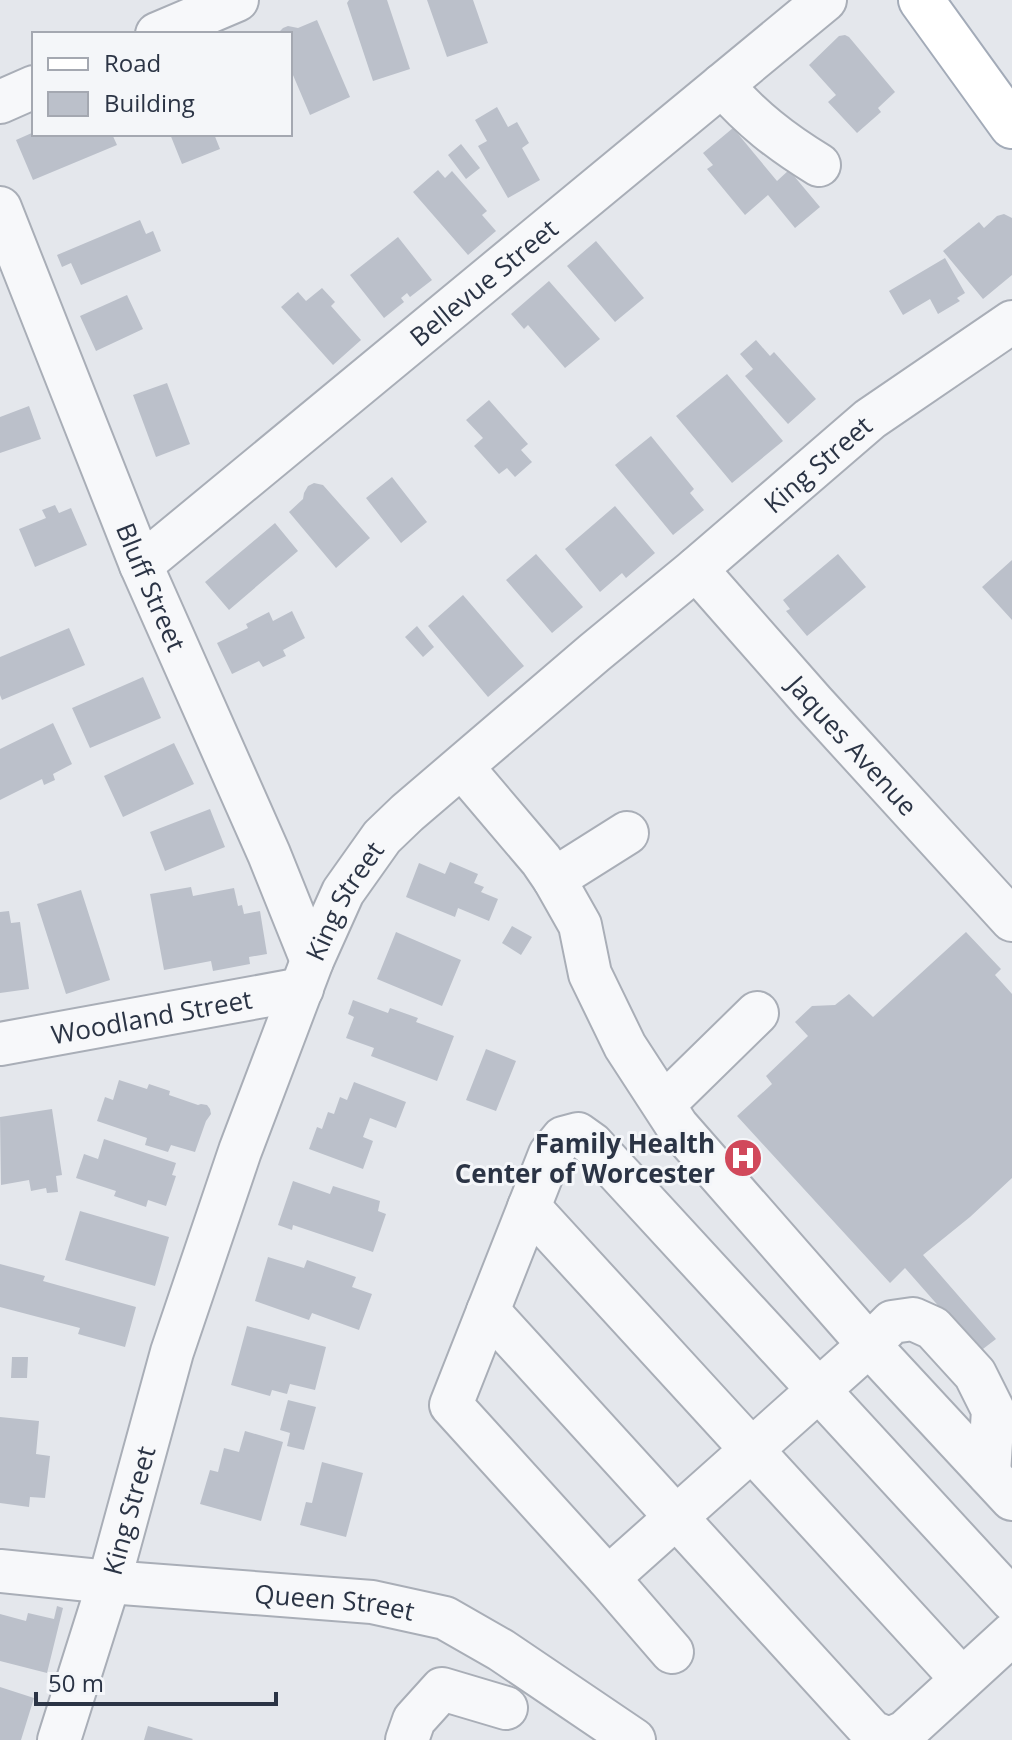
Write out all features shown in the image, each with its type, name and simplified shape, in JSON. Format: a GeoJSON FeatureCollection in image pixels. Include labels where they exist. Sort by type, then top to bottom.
{"type":"FeatureCollection","features":[{"type":"Feature","properties":{"kind":"main road"},"geometry":{"type":"LineString","coordinates":[[921,0],[1012,126]]}},
{"type":"Feature","properties":{"kind":"street"},"geometry":{"type":"LineString","coordinates":[[162,32],[237,0]]}},
{"type":"Feature","properties":{"kind":"street","name":"Bellevue Street"},"geometry":{"type":"LineString","coordinates":[[141,565],[825,0]]}},
{"type":"Feature","properties":{"kind":"street"},"geometry":{"type":"LineString","coordinates":[[722,85],[749,114],[819,165]]}},
{"type":"Feature","properties":{"kind":"street"},"geometry":{"type":"LineString","coordinates":[[0,102],[32,88]]}},
{"type":"Feature","properties":{"kind":"street","name":"Bluff Street"},"geometry":{"type":"LineString","coordinates":[[0,208],[141,565],[269,854],[307,975]]}},
{"type":"Feature","properties":{"kind":"street","name":"King Street"},"geometry":{"type":"LineString","coordinates":[[59,1740],[109,1582],[172,1352],[234,1167],[307,975],[343,892],[382,837],[407,813],[594,653],[870,419],[1012,322]]}},
{"type":"Feature","properties":{"kind":"street","name":"Jaques Avenue"},"geometry":{"type":"LineString","coordinates":[[696,569],[1012,920]]}},
{"type":"Feature","properties":{"kind":"street"},"geometry":{"type":"LineString","coordinates":[[462,767],[554,879],[580,925],[590,974],[625,1046],[677,1126],[869,1345],[1000,1487]]}},
{"type":"Feature","properties":{"kind":"street"},"geometry":{"type":"LineString","coordinates":[[554,879],[627,833]]}},
{"type":"Feature","properties":{"kind":"street","name":"Woodland Street"},"geometry":{"type":"LineString","coordinates":[[0,1044],[307,975]]}},
{"type":"Feature","properties":{"kind":"street"},"geometry":{"type":"LineString","coordinates":[[664,1104],[757,1013]]}},
{"type":"Feature","properties":{"kind":"street"},"geometry":{"type":"LineString","coordinates":[[672,1652],[451,1405],[550,1154],[563,1138],[578,1134],[618,1171],[1012,1600]]}},
{"type":"Feature","properties":{"kind":"street"},"geometry":{"type":"LineString","coordinates":[[529,1207],[962,1679]]}},
{"type":"Feature","properties":{"kind":"street"},"geometry":{"type":"LineString","coordinates":[[488,1311],[872,1732],[889,1739],[905,1732],[1012,1634]]}},
{"type":"Feature","properties":{"kind":"street"},"geometry":{"type":"LineString","coordinates":[[608,1578],[892,1322],[913,1319],[933,1328],[975,1374],[993,1410],[1000,1487]]}},
{"type":"Feature","properties":{"kind":"street","name":"Queen Street"},"geometry":{"type":"LineString","coordinates":[[0,1571],[372,1602],[445,1618],[520,1663],[634,1740]]}},
{"type":"Feature","properties":{"kind":"street"},"geometry":{"type":"LineString","coordinates":[[407,1740],[414,1720],[442,1689],[502,1724],[520,1663]]}},
{"type":"Feature","properties":{"kind":"building"},"geometry":{"type":"Polygon","coordinates":[[[349,0],[387,0],[410,69],[373,81],[347,3],[349,0]]]}},
{"type":"Feature","properties":{"kind":"building"},"geometry":{"type":"Polygon","coordinates":[[[427,0],[473,0],[488,43],[447,57],[427,0]]]}},
{"type":"Feature","properties":{"kind":"building"},"geometry":{"type":"Polygon","coordinates":[[[317,20],[350,97],[310,115],[292,73],[292,32],[279,32],[288,26],[298,28],[317,20]]]}},
{"type":"Feature","properties":{"kind":"building"},"geometry":{"type":"Polygon","coordinates":[[[845,35],[895,92],[878,108],[881,112],[857,133],[828,102],[836,95],[809,65],[839,36],[845,35]]]}},
{"type":"Feature","properties":{"kind":"building"},"geometry":{"type":"Polygon","coordinates":[[[497,107],[508,127],[517,122],[529,143],[522,148],[540,180],[508,198],[478,146],[487,141],[475,120],[497,107]]]}},
{"type":"Feature","properties":{"kind":"building"},"geometry":{"type":"Polygon","coordinates":[[[733,128],[777,181],[789,170],[820,207],[795,228],[768,195],[745,215],[707,169],[713,165],[703,153],[733,128]]]}},
{"type":"Feature","properties":{"kind":"building"},"geometry":{"type":"Polygon","coordinates":[[[32,133],[32,136],[113,136],[117,145],[33,180],[16,140],[32,133]]]}},
{"type":"Feature","properties":{"kind":"building"},"geometry":{"type":"Polygon","coordinates":[[[171,136],[215,136],[220,149],[182,164],[171,136]]]}},
{"type":"Feature","properties":{"kind":"building"},"geometry":{"type":"Polygon","coordinates":[[[461,144],[480,168],[466,179],[448,155],[461,144]]]}},
{"type":"Feature","properties":{"kind":"building"},"geometry":{"type":"Polygon","coordinates":[[[438,170],[445,178],[452,171],[487,211],[482,215],[496,231],[468,255],[413,192],[438,170]]]}},
{"type":"Feature","properties":{"kind":"building"},"geometry":{"type":"Polygon","coordinates":[[[1004,214],[1012,218],[1012,275],[983,299],[943,251],[979,222],[984,228],[1004,214]]]}},
{"type":"Feature","properties":{"kind":"building"},"geometry":{"type":"Polygon","coordinates":[[[140,220],[146,234],[153,231],[161,251],[81,285],[71,263],[62,267],[57,255],[140,220]]]}},
{"type":"Feature","properties":{"kind":"building"},"geometry":{"type":"Polygon","coordinates":[[[398,237],[432,280],[410,297],[407,293],[401,298],[404,302],[384,318],[350,275],[398,237]]]}},
{"type":"Feature","properties":{"kind":"building"},"geometry":{"type":"Polygon","coordinates":[[[596,241],[644,298],[615,322],[567,266],[596,241]]]}},
{"type":"Feature","properties":{"kind":"building"},"geometry":{"type":"Polygon","coordinates":[[[945,258],[965,293],[957,298],[960,301],[938,314],[930,299],[903,315],[889,291],[945,258]]]}},
{"type":"Feature","properties":{"kind":"building"},"geometry":{"type":"Polygon","coordinates":[[[549,281],[600,339],[565,368],[528,325],[524,329],[511,314],[549,281]]]}},
{"type":"Feature","properties":{"kind":"building"},"geometry":{"type":"Polygon","coordinates":[[[322,288],[335,302],[331,306],[361,340],[333,365],[281,307],[298,292],[306,301],[322,288]]]}},
{"type":"Feature","properties":{"kind":"building"},"geometry":{"type":"Polygon","coordinates":[[[127,295],[143,329],[96,351],[80,316],[127,295]]]}},
{"type":"Feature","properties":{"kind":"building"},"geometry":{"type":"Polygon","coordinates":[[[756,340],[770,356],[774,352],[816,399],[788,424],[745,376],[753,369],[740,354],[756,340]]]}},
{"type":"Feature","properties":{"kind":"building"},"geometry":{"type":"Polygon","coordinates":[[[727,374],[783,441],[732,483],[676,416],[727,374]]]}},
{"type":"Feature","properties":{"kind":"building"},"geometry":{"type":"Polygon","coordinates":[[[167,383],[190,444],[156,457],[133,395],[167,383]]]}},
{"type":"Feature","properties":{"kind":"building"},"geometry":{"type":"Polygon","coordinates":[[[489,400],[528,444],[521,450],[532,462],[515,477],[507,468],[499,474],[474,446],[483,438],[466,420],[489,400]]]}},
{"type":"Feature","properties":{"kind":"building"},"geometry":{"type":"Polygon","coordinates":[[[29,406],[41,439],[0,453],[0,417],[29,406]]]}},
{"type":"Feature","properties":{"kind":"building"},"geometry":{"type":"Polygon","coordinates":[[[651,436],[694,489],[690,493],[704,510],[673,535],[615,465],[651,436]]]}},
{"type":"Feature","properties":{"kind":"building"},"geometry":{"type":"Polygon","coordinates":[[[392,477],[427,522],[401,543],[366,498],[392,477]]]}},
{"type":"Feature","properties":{"kind":"building"},"geometry":{"type":"Polygon","coordinates":[[[314,483],[323,485],[370,538],[336,568],[289,512],[303,499],[308,486],[314,483]]]}},
{"type":"Feature","properties":{"kind":"building"},"geometry":{"type":"Polygon","coordinates":[[[55,505],[59,513],[71,508],[87,545],[35,567],[19,529],[46,518],[42,510],[55,505]]]}},
{"type":"Feature","properties":{"kind":"building"},"geometry":{"type":"Polygon","coordinates":[[[615,506],[655,553],[626,578],[622,573],[600,592],[565,549],[615,506]]]}},
{"type":"Feature","properties":{"kind":"building"},"geometry":{"type":"Polygon","coordinates":[[[275,523],[298,551],[229,610],[205,582],[275,523]]]}},
{"type":"Feature","properties":{"kind":"building"},"geometry":{"type":"Polygon","coordinates":[[[536,554],[583,607],[552,633],[506,580],[536,554]]]}},
{"type":"Feature","properties":{"kind":"building"},"geometry":{"type":"Polygon","coordinates":[[[838,554],[866,587],[807,636],[786,611],[790,609],[783,600],[838,554]]]}},
{"type":"Feature","properties":{"kind":"building"},"geometry":{"type":"Polygon","coordinates":[[[1012,560],[1012,620],[982,587],[1012,560]]]}},
{"type":"Feature","properties":{"kind":"building"},"geometry":{"type":"Polygon","coordinates":[[[463,595],[524,666],[488,697],[428,626],[463,595]]]}},
{"type":"Feature","properties":{"kind":"building"},"geometry":{"type":"Polygon","coordinates":[[[292,611],[305,638],[283,650],[286,656],[263,667],[259,661],[232,674],[217,643],[248,628],[246,624],[269,612],[273,621],[292,611]]]}},
{"type":"Feature","properties":{"kind":"building"},"geometry":{"type":"Polygon","coordinates":[[[417,626],[434,647],[423,657],[405,637],[417,626]]]}},
{"type":"Feature","properties":{"kind":"building"},"geometry":{"type":"Polygon","coordinates":[[[69,628],[85,665],[2,700],[0,657],[69,628]]]}},
{"type":"Feature","properties":{"kind":"building"},"geometry":{"type":"Polygon","coordinates":[[[143,677],[161,718],[90,748],[72,708],[143,677]]]}},
{"type":"Feature","properties":{"kind":"building"},"geometry":{"type":"Polygon","coordinates":[[[53,723],[72,764],[53,774],[55,780],[44,785],[42,779],[0,800],[0,749],[53,723]]]}},
{"type":"Feature","properties":{"kind":"building"},"geometry":{"type":"Polygon","coordinates":[[[174,743],[194,784],[123,817],[104,776],[174,743]]]}},
{"type":"Feature","properties":{"kind":"building"},"geometry":{"type":"Polygon","coordinates":[[[210,809],[225,847],[165,871],[150,832],[210,809]]]}},
{"type":"Feature","properties":{"kind":"building"},"geometry":{"type":"Polygon","coordinates":[[[450,862],[478,874],[474,883],[484,887],[481,892],[498,899],[489,921],[458,908],[455,917],[406,897],[419,863],[445,874],[450,862]]]}},
{"type":"Feature","properties":{"kind":"building"},"geometry":{"type":"Polygon","coordinates":[[[191,887],[193,896],[234,888],[238,906],[242,905],[244,914],[260,911],[267,954],[249,957],[250,964],[213,971],[211,961],[164,970],[150,894],[191,887]]]}},
{"type":"Feature","properties":{"kind":"building"},"geometry":{"type":"Polygon","coordinates":[[[81,890],[110,980],[66,994],[37,904],[81,890]]]}},
{"type":"Feature","properties":{"kind":"building"},"geometry":{"type":"Polygon","coordinates":[[[9,911],[11,923],[20,922],[29,989],[0,993],[0,912],[9,911]]]}},
{"type":"Feature","properties":{"kind":"building"},"geometry":{"type":"Polygon","coordinates":[[[512,926],[532,937],[521,955],[502,943],[512,926]]]}},
{"type":"Feature","properties":{"kind":"building"},"geometry":{"type":"Polygon","coordinates":[[[396,932],[461,960],[442,1006],[377,979],[396,932]]]}},
{"type":"Feature","properties":{"kind":"building","name":"Family Health Center of Worcester"},"geometry":{"type":"Polygon","coordinates":[[[966,932],[1001,969],[995,975],[1012,994],[1012,1178],[923,1255],[996,1339],[979,1352],[905,1268],[890,1283],[737,1116],[772,1084],[766,1076],[808,1036],[795,1022],[812,1006],[835,1005],[849,994],[873,1017],[966,932]]]}},
{"type":"Feature","properties":{"kind":"building"},"geometry":{"type":"Polygon","coordinates":[[[353,1000],[388,1013],[390,1008],[418,1018],[416,1022],[454,1036],[437,1081],[371,1056],[374,1048],[346,1038],[354,1017],[348,1014],[353,1000]]]}},
{"type":"Feature","properties":{"kind":"building"},"geometry":{"type":"Polygon","coordinates":[[[486,1049],[516,1061],[496,1111],[466,1100],[486,1049]]]}},
{"type":"Feature","properties":{"kind":"building"},"geometry":{"type":"Polygon","coordinates":[[[119,1080],[147,1089],[149,1084],[170,1091],[169,1095],[207,1105],[211,1114],[195,1152],[171,1145],[168,1152],[145,1145],[147,1138],[97,1121],[105,1097],[113,1100],[119,1080]]]}},
{"type":"Feature","properties":{"kind":"building"},"geometry":{"type":"Polygon","coordinates":[[[354,1082],[406,1102],[396,1128],[370,1118],[363,1137],[373,1141],[363,1169],[309,1149],[317,1127],[322,1129],[328,1112],[334,1114],[340,1097],[347,1100],[354,1082]]]}},
{"type":"Feature","properties":{"kind":"building"},"geometry":{"type":"Polygon","coordinates":[[[52,1109],[62,1175],[56,1176],[58,1192],[47,1193],[46,1188],[31,1191],[29,1180],[1,1185],[0,1117],[52,1109]]]}},
{"type":"Feature","properties":{"kind":"building"},"geometry":{"type":"Polygon","coordinates":[[[104,1139],[176,1163],[172,1175],[176,1176],[166,1206],[148,1200],[146,1207],[114,1196],[116,1191],[76,1178],[84,1154],[98,1159],[104,1139]]]}},
{"type":"Feature","properties":{"kind":"building"},"geometry":{"type":"Polygon","coordinates":[[[293,1181],[330,1194],[333,1186],[380,1201],[378,1211],[386,1214],[373,1252],[293,1225],[292,1230],[278,1225],[293,1181]]]}},
{"type":"Feature","properties":{"kind":"building"},"geometry":{"type":"Polygon","coordinates":[[[80,1211],[169,1237],[155,1286],[65,1260],[80,1211]]]}},
{"type":"Feature","properties":{"kind":"building"},"geometry":{"type":"Polygon","coordinates":[[[268,1257],[304,1268],[307,1260],[356,1277],[352,1287],[372,1294],[359,1330],[312,1313],[309,1320],[255,1301],[268,1257]]]}},
{"type":"Feature","properties":{"kind":"building"},"geometry":{"type":"Polygon","coordinates":[[[0,1264],[45,1276],[43,1281],[136,1307],[125,1347],[78,1334],[80,1328],[0,1307],[0,1264]]]}},
{"type":"Feature","properties":{"kind":"building"},"geometry":{"type":"Polygon","coordinates":[[[247,1326],[326,1347],[315,1390],[290,1384],[287,1394],[272,1390],[270,1396],[231,1385],[247,1326]]]}},
{"type":"Feature","properties":{"kind":"building"},"geometry":{"type":"Polygon","coordinates":[[[12,1357],[28,1357],[27,1378],[11,1378],[12,1357]]]}},
{"type":"Feature","properties":{"kind":"building"},"geometry":{"type":"Polygon","coordinates":[[[288,1400],[316,1407],[304,1450],[287,1446],[290,1433],[280,1430],[288,1400]]]}},
{"type":"Feature","properties":{"kind":"building"},"geometry":{"type":"Polygon","coordinates":[[[0,1417],[39,1421],[36,1454],[50,1456],[45,1498],[30,1497],[29,1507],[0,1503],[0,1417]]]}},
{"type":"Feature","properties":{"kind":"building"},"geometry":{"type":"Polygon","coordinates":[[[245,1431],[283,1442],[261,1521],[200,1504],[210,1470],[218,1472],[224,1448],[239,1452],[245,1431]]]}},
{"type":"Feature","properties":{"kind":"building"},"geometry":{"type":"Polygon","coordinates":[[[322,1462],[363,1473],[346,1537],[300,1525],[306,1502],[312,1503],[322,1462]]]}},
{"type":"Feature","properties":{"kind":"building"},"geometry":{"type":"Polygon","coordinates":[[[57,1606],[63,1608],[47,1673],[0,1661],[0,1614],[26,1621],[28,1613],[54,1619],[57,1606]]]}},
{"type":"Feature","properties":{"kind":"building"},"geometry":{"type":"Polygon","coordinates":[[[0,1687],[34,1698],[21,1740],[0,1740],[0,1687]]]}},
{"type":"Feature","properties":{"kind":"building"},"geometry":{"type":"Polygon","coordinates":[[[148,1726],[193,1739],[144,1740],[148,1726]]]}},
{"type":"Feature","properties":{"kind":"place","name":"Family Health Center of Worcester"},"geometry":{"type":"Point","coordinates":[743,1158]}}]}
